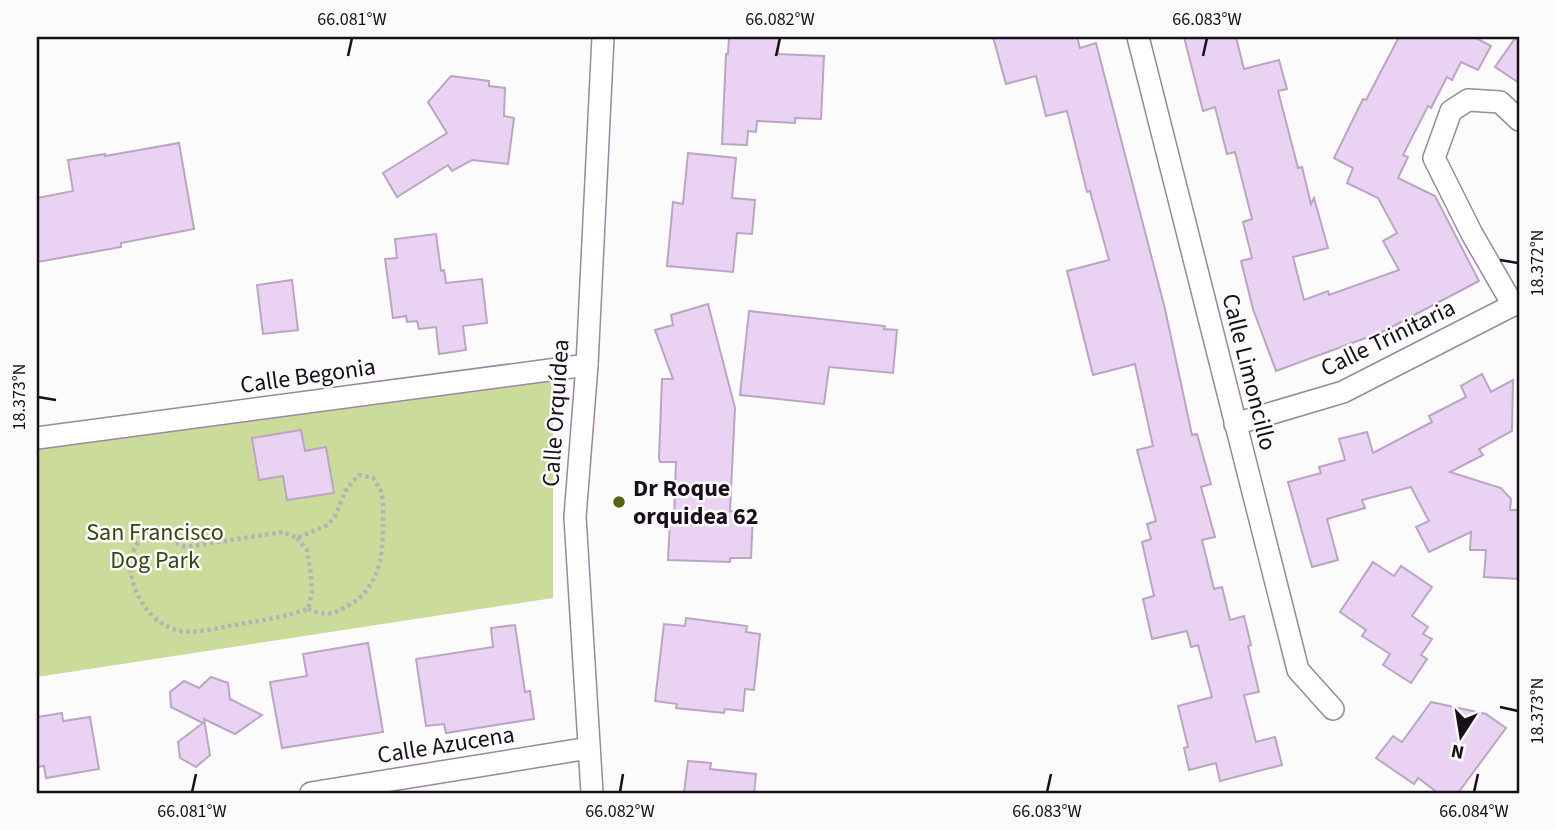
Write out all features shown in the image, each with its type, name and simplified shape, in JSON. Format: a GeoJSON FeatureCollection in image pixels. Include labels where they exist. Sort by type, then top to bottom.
{"type":"FeatureCollection","features":[{"type":"Feature","properties":{"kind":"street","name":"Calle Orquídea"},"geometry":{"type":"LineString","coordinates":[[592,793],[575,517],[587,365],[603,37]]}},
{"type":"Feature","properties":{"kind":"street","name":"Calle Limoncillo"},"geometry":{"type":"LineString","coordinates":[[1138,37],[1298,670],[1333,709]]}},
{"type":"Feature","properties":{"kind":"street"},"geometry":{"type":"LineString","coordinates":[[1516,303],[1472,233],[1434,158],[1451,111],[1468,100],[1500,102],[1519,120]]}},
{"type":"Feature","properties":{"kind":"street","name":"Calle Trinitaria"},"geometry":{"type":"LineString","coordinates":[[1235,424],[1343,392],[1516,303]]}},
{"type":"Feature","properties":{"kind":"street","name":"Calle Begonia"},"geometry":{"type":"LineString","coordinates":[[37,438],[587,365]]}},
{"type":"Feature","properties":{"kind":"street","name":"Calle Azucena"},"geometry":{"type":"LineString","coordinates":[[311,793],[589,748]]}},
{"type":"Feature","properties":{"kind":"path"},"geometry":{"type":"LineString","coordinates":[[297,538],[328,525],[347,488],[359,475],[373,478],[382,494],[383,548],[379,570],[355,602],[335,613],[321,614],[308,609],[291,615],[181,631],[152,616],[139,597],[131,576],[132,552],[145,534],[153,530],[186,547],[283,532],[297,538],[307,550],[312,592],[308,609]]}},
{"type":"Feature","properties":{"kind":"green space","name":"San Francisco Dog Park"},"geometry":{"type":"Polygon","coordinates":[[[553,380],[553,598],[37,677],[37,449],[553,380]]]}},
{"type":"Feature","properties":{"kind":"building"},"geometry":{"type":"Polygon","coordinates":[[[729,37],[779,37],[778,54],[824,56],[821,119],[795,118],[795,123],[757,121],[756,132],[748,131],[747,145],[722,144],[729,37]]]}},
{"type":"Feature","properties":{"kind":"building"},"geometry":{"type":"Polygon","coordinates":[[[993,37],[1077,37],[1080,48],[1096,43],[1165,309],[1192,435],[1197,434],[1211,484],[1201,487],[1215,537],[1202,540],[1214,589],[1222,587],[1230,620],[1244,616],[1259,692],[1244,695],[1256,742],[1275,737],[1282,765],[1220,781],[1216,763],[1189,770],[1184,748],[1188,747],[1178,706],[1212,697],[1198,645],[1191,647],[1187,631],[1152,639],[1143,599],[1154,596],[1142,542],[1151,539],[1147,524],[1156,521],[1137,450],[1153,446],[1135,364],[1093,375],[1067,271],[1109,260],[1090,191],[1087,192],[1067,111],[1046,116],[1036,76],[1006,84],[993,37]]]}},
{"type":"Feature","properties":{"kind":"building"},"geometry":{"type":"Polygon","coordinates":[[[1184,37],[1236,37],[1244,69],[1279,60],[1287,89],[1278,91],[1298,168],[1302,167],[1311,204],[1314,198],[1328,248],[1293,257],[1304,300],[1328,291],[1329,295],[1399,270],[1383,241],[1397,233],[1378,198],[1347,183],[1353,168],[1334,158],[1363,99],[1366,100],[1399,37],[1474,37],[1491,46],[1478,70],[1461,62],[1452,80],[1447,77],[1431,108],[1428,106],[1403,155],[1408,157],[1398,178],[1435,196],[1479,281],[1382,332],[1276,371],[1253,309],[1241,261],[1252,258],[1243,222],[1252,219],[1235,152],[1227,154],[1215,107],[1203,111],[1184,37]]]}},
{"type":"Feature","properties":{"kind":"building"},"geometry":{"type":"Polygon","coordinates":[[[1516,37],[1519,37],[1519,83],[1495,67],[1516,37]]]}},
{"type":"Feature","properties":{"kind":"building"},"geometry":{"type":"Polygon","coordinates":[[[451,76],[489,81],[489,86],[505,88],[504,116],[514,118],[508,164],[472,160],[452,171],[448,165],[397,197],[383,173],[447,133],[428,102],[451,76]]]}},
{"type":"Feature","properties":{"kind":"building"},"geometry":{"type":"Polygon","coordinates":[[[179,143],[194,229],[121,243],[121,247],[37,262],[37,198],[73,191],[68,160],[179,143]]]}},
{"type":"Feature","properties":{"kind":"building"},"geometry":{"type":"Polygon","coordinates":[[[688,153],[736,158],[732,198],[755,200],[752,234],[737,233],[733,272],[667,266],[673,202],[683,204],[688,153]]]}},
{"type":"Feature","properties":{"kind":"building"},"geometry":{"type":"Polygon","coordinates":[[[436,234],[441,271],[444,270],[446,283],[482,279],[487,323],[463,326],[466,350],[439,354],[436,327],[419,329],[417,321],[407,322],[406,316],[393,318],[385,259],[397,258],[395,239],[436,234]]]}},
{"type":"Feature","properties":{"kind":"building"},"geometry":{"type":"Polygon","coordinates":[[[292,280],[298,330],[263,334],[257,285],[292,280]]]}},
{"type":"Feature","properties":{"kind":"building"},"geometry":{"type":"Polygon","coordinates":[[[708,304],[735,408],[730,511],[753,513],[751,558],[730,558],[730,562],[668,560],[670,520],[674,520],[676,462],[660,462],[659,458],[662,379],[673,379],[655,330],[673,325],[671,315],[708,304]]]}},
{"type":"Feature","properties":{"kind":"building"},"geometry":{"type":"Polygon","coordinates":[[[749,311],[885,326],[884,329],[897,330],[893,373],[829,367],[824,404],[740,395],[749,311]]]}},
{"type":"Feature","properties":{"kind":"building"},"geometry":{"type":"Polygon","coordinates":[[[1482,374],[1491,392],[1513,380],[1512,431],[1479,449],[1483,455],[1450,472],[1501,488],[1511,499],[1510,510],[1519,510],[1519,579],[1484,577],[1486,550],[1470,550],[1471,532],[1429,552],[1416,527],[1429,521],[1411,487],[1362,500],[1365,508],[1327,519],[1338,560],[1312,567],[1288,482],[1321,473],[1319,467],[1345,460],[1339,439],[1367,432],[1373,453],[1432,422],[1429,416],[1466,397],[1461,386],[1482,374]]]}},
{"type":"Feature","properties":{"kind":"building"},"geometry":{"type":"Polygon","coordinates":[[[301,430],[305,451],[326,447],[334,493],[287,500],[283,476],[259,480],[252,438],[301,430]]]}},
{"type":"Feature","properties":{"kind":"building"},"geometry":{"type":"Polygon","coordinates":[[[1373,562],[1394,576],[1401,566],[1432,587],[1412,616],[1428,627],[1423,634],[1432,639],[1421,655],[1427,659],[1411,683],[1383,665],[1390,654],[1362,636],[1366,630],[1340,612],[1373,562]]]}},
{"type":"Feature","properties":{"kind":"building"},"geometry":{"type":"Polygon","coordinates":[[[686,618],[747,626],[746,632],[760,634],[754,690],[745,689],[743,711],[725,709],[724,713],[676,708],[677,704],[655,701],[664,624],[685,626],[686,618]]]}},
{"type":"Feature","properties":{"kind":"building"},"geometry":{"type":"Polygon","coordinates":[[[515,625],[525,692],[530,691],[534,719],[446,733],[444,724],[426,726],[416,659],[493,647],[491,628],[515,625]]]}},
{"type":"Feature","properties":{"kind":"building"},"geometry":{"type":"Polygon","coordinates":[[[368,643],[383,732],[282,748],[270,682],[307,676],[303,654],[368,643]]]}},
{"type":"Feature","properties":{"kind":"building"},"geometry":{"type":"Polygon","coordinates":[[[211,677],[228,683],[230,699],[262,715],[235,734],[204,719],[210,755],[196,767],[180,758],[178,742],[203,723],[171,707],[170,692],[184,681],[199,688],[211,677]]]}},
{"type":"Feature","properties":{"kind":"building"},"geometry":{"type":"Polygon","coordinates":[[[1431,702],[1486,714],[1506,728],[1458,793],[1438,793],[1418,778],[1414,784],[1376,758],[1393,736],[1402,742],[1431,702]]]}},
{"type":"Feature","properties":{"kind":"building"},"geometry":{"type":"Polygon","coordinates":[[[62,713],[63,721],[90,717],[99,769],[46,778],[44,766],[37,767],[37,717],[62,713]]]}},
{"type":"Feature","properties":{"kind":"building"},"geometry":{"type":"Polygon","coordinates":[[[688,761],[711,763],[710,769],[756,774],[754,793],[684,793],[688,761]]]}},
{"type":"Feature","properties":{"kind":"place","name":"Dr Roque orquidea 62"},"geometry":{"type":"Point","coordinates":[619,502]}}]}
